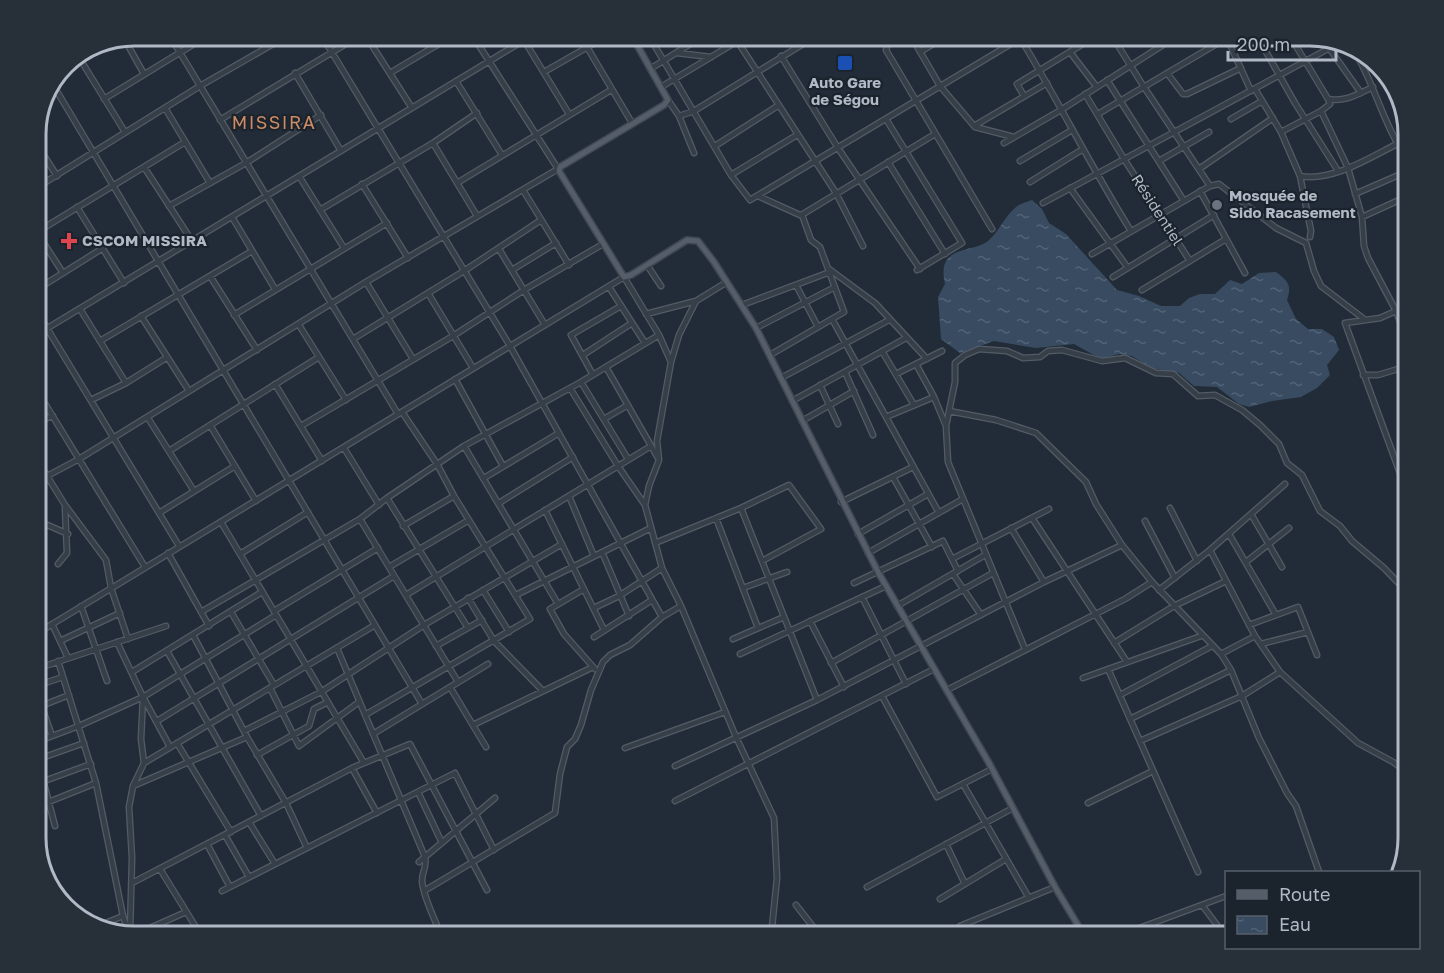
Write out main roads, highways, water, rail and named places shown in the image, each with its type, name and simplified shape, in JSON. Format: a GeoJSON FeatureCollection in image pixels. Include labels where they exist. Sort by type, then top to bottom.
{"type":"FeatureCollection","features":[{"type":"Feature","properties":{"kind":"main road"},"geometry":{"type":"LineString","coordinates":[[638,46],[668,100],[664,105],[558,169],[624,278],[687,240],[698,241],[727,282],[756,328],[878,572],[992,769],[1078,926]]}},
{"type":"Feature","properties":{"kind":"water"},"geometry":{"type":"Polygon","coordinates":[[[1032,200],[1042,209],[1049,223],[1066,234],[1117,290],[1139,296],[1161,306],[1180,306],[1189,298],[1200,294],[1215,294],[1230,280],[1242,284],[1259,273],[1276,272],[1288,284],[1287,300],[1296,319],[1308,329],[1322,329],[1334,337],[1339,350],[1327,365],[1330,375],[1317,388],[1301,397],[1249,407],[1239,404],[1217,387],[1194,386],[1179,373],[1151,368],[1132,356],[1119,354],[1101,359],[1074,344],[1036,348],[994,341],[960,353],[941,339],[938,297],[945,284],[946,262],[957,252],[988,241],[1015,208],[1032,200]]]}},
{"type":"Feature","properties":{"kind":"place","name":"Auto Gare de Ségou"},"geometry":{"type":"Point","coordinates":[845,63]}},
{"type":"Feature","properties":{"kind":"place","name":"Mosquée de Sido Racasement"},"geometry":{"type":"Point","coordinates":[1217,205]}},
{"type":"Feature","properties":{"kind":"place","name":"CSCOM MISSIRA"},"geometry":{"type":"Point","coordinates":[69,241]}},
{"type":"Feature","properties":{"kind":"district","name":"MISSIRA"},"geometry":{"type":"Point","coordinates":[274,123]}}]}
